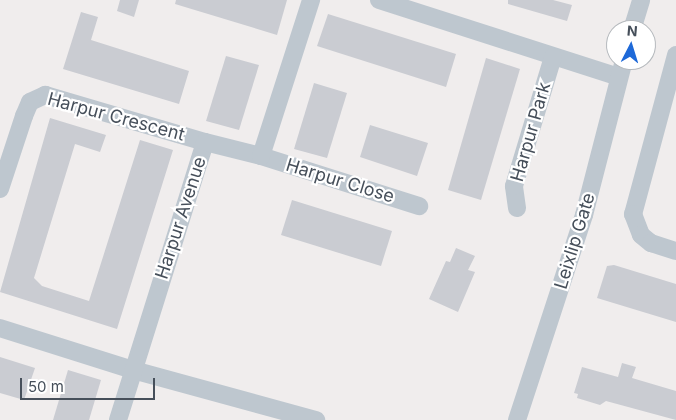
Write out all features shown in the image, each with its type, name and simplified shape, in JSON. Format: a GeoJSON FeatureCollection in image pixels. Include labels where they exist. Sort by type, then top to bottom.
{"type":"FeatureCollection","features":[{"type":"Feature","properties":{"kind":"street"},"geometry":{"type":"LineString","coordinates":[[261,156],[311,0]]}},
{"type":"Feature","properties":{"kind":"street"},"geometry":{"type":"LineString","coordinates":[[379,0],[619,77]]}},
{"type":"Feature","properties":{"kind":"street"},"geometry":{"type":"LineString","coordinates":[[635,20],[641,0]]}},
{"type":"Feature","properties":{"kind":"street"},"geometry":{"type":"LineString","coordinates":[[676,56],[633,214],[641,235],[651,243],[676,251]]}},
{"type":"Feature","properties":{"kind":"street","name":"Harpur Park"},"geometry":{"type":"LineString","coordinates":[[517,208],[514,186],[552,57]]}},
{"type":"Feature","properties":{"kind":"street","name":"Leixlip Gate"},"geometry":{"type":"LineString","coordinates":[[516,420],[584,215],[621,70]]}},
{"type":"Feature","properties":{"kind":"street","name":"Harpur Crescent"},"geometry":{"type":"LineString","coordinates":[[0,189],[30,102],[45,95],[205,142]]}},
{"type":"Feature","properties":{"kind":"street","name":"Harpur Avenue"},"geometry":{"type":"LineString","coordinates":[[118,420],[205,142],[261,156]]}},
{"type":"Feature","properties":{"kind":"street","name":"Harpur Close"},"geometry":{"type":"LineString","coordinates":[[261,156],[419,206]]}},
{"type":"Feature","properties":{"kind":"street"},"geometry":{"type":"LineString","coordinates":[[0,328],[133,370],[316,420]]}},
{"type":"Feature","properties":{"kind":"building"},"geometry":{"type":"Polygon","coordinates":[[[120,0],[139,0],[134,17],[117,11],[120,0]]]}},
{"type":"Feature","properties":{"kind":"building"},"geometry":{"type":"Polygon","coordinates":[[[176,0],[287,0],[277,35],[175,4],[176,0]]]}},
{"type":"Feature","properties":{"kind":"building"},"geometry":{"type":"Polygon","coordinates":[[[508,0],[553,0],[572,5],[567,21],[508,4],[508,0]]]}},
{"type":"Feature","properties":{"kind":"building"},"geometry":{"type":"Polygon","coordinates":[[[81,12],[98,17],[91,40],[189,71],[179,104],[63,69],[81,12]]]}},
{"type":"Feature","properties":{"kind":"building"},"geometry":{"type":"Polygon","coordinates":[[[328,14],[456,54],[446,87],[317,46],[328,14]]]}},
{"type":"Feature","properties":{"kind":"building"},"geometry":{"type":"Polygon","coordinates":[[[226,56],[259,65],[239,130],[206,121],[226,56]]]}},
{"type":"Feature","properties":{"kind":"building"},"geometry":{"type":"Polygon","coordinates":[[[486,58],[520,69],[481,200],[448,190],[486,58]]]}},
{"type":"Feature","properties":{"kind":"building"},"geometry":{"type":"Polygon","coordinates":[[[314,83],[347,93],[327,158],[294,149],[314,83]]]}},
{"type":"Feature","properties":{"kind":"building"},"geometry":{"type":"Polygon","coordinates":[[[50,118],[106,135],[100,152],[75,144],[34,278],[42,286],[89,301],[140,140],[173,150],[117,329],[0,292],[50,118]]]}},
{"type":"Feature","properties":{"kind":"building"},"geometry":{"type":"Polygon","coordinates":[[[370,125],[428,143],[417,176],[360,157],[370,125]]]}},
{"type":"Feature","properties":{"kind":"building"},"geometry":{"type":"Polygon","coordinates":[[[292,200],[392,231],[381,266],[281,235],[292,200]]]}},
{"type":"Feature","properties":{"kind":"building"},"geometry":{"type":"Polygon","coordinates":[[[456,248],[475,256],[468,270],[475,272],[458,312],[429,299],[446,261],[450,262],[456,248]]]}},
{"type":"Feature","properties":{"kind":"building"},"geometry":{"type":"Polygon","coordinates":[[[614,265],[676,284],[676,322],[597,298],[607,266],[614,265]]]}},
{"type":"Feature","properties":{"kind":"building"},"geometry":{"type":"Polygon","coordinates":[[[0,357],[35,368],[24,400],[0,393],[0,357]]]}},
{"type":"Feature","properties":{"kind":"building"},"geometry":{"type":"Polygon","coordinates":[[[622,363],[636,367],[632,378],[676,391],[676,420],[606,401],[600,405],[577,398],[578,394],[574,393],[582,367],[618,377],[622,363]]]}},
{"type":"Feature","properties":{"kind":"building"},"geometry":{"type":"Polygon","coordinates":[[[68,370],[101,380],[89,420],[53,420],[68,370]]]}}]}
